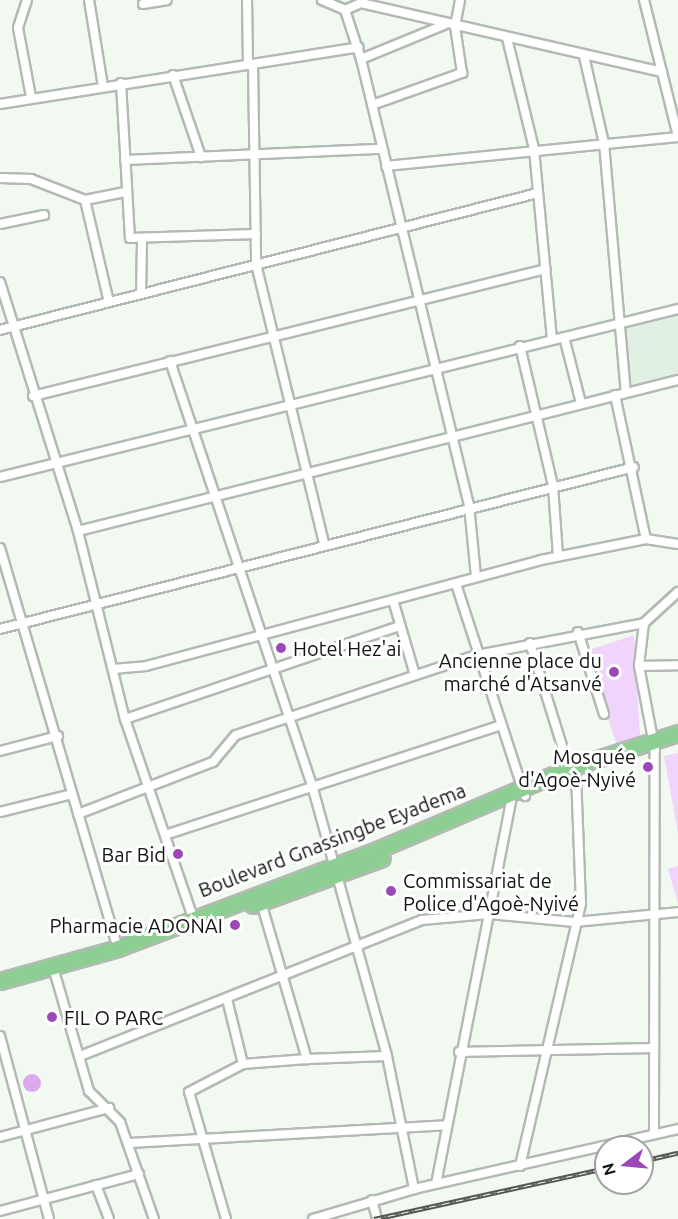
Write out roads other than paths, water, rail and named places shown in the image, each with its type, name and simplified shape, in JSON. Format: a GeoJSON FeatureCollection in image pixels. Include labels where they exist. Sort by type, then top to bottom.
{"type":"FeatureCollection","features":[{"type":"Feature","properties":{"kind":"highway","name":"Boulevard Gnassingbe Eyadema"},"geometry":{"type":"LineString","coordinates":[[0,990],[55,974],[333,873],[524,791],[573,772],[653,746],[678,733]]}},
{"type":"Feature","properties":{"kind":"highway","name":"Boulevard Gnassingbe Eyadema"},"geometry":{"type":"LineString","coordinates":[[653,746],[678,743]]}},
{"type":"Feature","properties":{"kind":"highway","name":"Boulevard Gnassingbe Eyadema"},"geometry":{"type":"LineString","coordinates":[[0,981],[118,948],[261,902],[511,801],[524,791]]}},
{"type":"Feature","properties":{"kind":"street"},"geometry":{"type":"LineString","coordinates":[[27,0],[18,28],[31,97]]}},
{"type":"Feature","properties":{"kind":"street"},"geometry":{"type":"LineString","coordinates":[[89,0],[104,86]]}},
{"type":"Feature","properties":{"kind":"street"},"geometry":{"type":"LineString","coordinates":[[143,4],[167,0]]}},
{"type":"Feature","properties":{"kind":"street"},"geometry":{"type":"LineString","coordinates":[[247,0],[255,154],[256,264],[324,543]]}},
{"type":"Feature","properties":{"kind":"street"},"geometry":{"type":"LineString","coordinates":[[322,0],[345,10],[361,3],[444,24],[662,72]]}},
{"type":"Feature","properties":{"kind":"street"},"geometry":{"type":"LineString","coordinates":[[372,105],[462,73],[455,26],[460,0]]}},
{"type":"Feature","properties":{"kind":"street"},"geometry":{"type":"LineString","coordinates":[[386,166],[678,136],[644,0]]}},
{"type":"Feature","properties":{"kind":"street"},"geometry":{"type":"LineString","coordinates":[[345,10],[358,47],[469,505],[476,577]]}},
{"type":"Feature","properties":{"kind":"street"},"geometry":{"type":"LineString","coordinates":[[361,59],[444,24]]}},
{"type":"Feature","properties":{"kind":"street"},"geometry":{"type":"LineString","coordinates":[[507,38],[534,149],[552,339]]}},
{"type":"Feature","properties":{"kind":"street"},"geometry":{"type":"LineString","coordinates":[[0,104],[31,97],[358,47]]}},
{"type":"Feature","properties":{"kind":"street"},"geometry":{"type":"LineString","coordinates":[[584,56],[604,143],[622,324],[626,392]]}},
{"type":"Feature","properties":{"kind":"street"},"geometry":{"type":"LineString","coordinates":[[173,75],[201,157]]}},
{"type":"Feature","properties":{"kind":"street"},"geometry":{"type":"LineString","coordinates":[[121,83],[127,233],[142,241],[256,234]]}},
{"type":"Feature","properties":{"kind":"street"},"geometry":{"type":"LineString","coordinates":[[125,160],[382,149]]}},
{"type":"Feature","properties":{"kind":"street"},"geometry":{"type":"LineString","coordinates":[[0,178],[31,178],[85,200],[125,192]]}},
{"type":"Feature","properties":{"kind":"street"},"geometry":{"type":"LineString","coordinates":[[0,330],[538,193]]}},
{"type":"Feature","properties":{"kind":"street"},"geometry":{"type":"LineString","coordinates":[[85,200],[109,302]]}},
{"type":"Feature","properties":{"kind":"street"},"geometry":{"type":"LineString","coordinates":[[0,224],[44,215]]}},
{"type":"Feature","properties":{"kind":"street"},"geometry":{"type":"LineString","coordinates":[[141,294],[142,241]]}},
{"type":"Feature","properties":{"kind":"street"},"geometry":{"type":"LineString","coordinates":[[33,396],[272,333],[418,301],[546,269]]}},
{"type":"Feature","properties":{"kind":"street"},"geometry":{"type":"LineString","coordinates":[[0,282],[33,396],[78,531],[93,606],[113,669],[125,719],[148,789],[168,834],[195,922]]}},
{"type":"Feature","properties":{"kind":"street"},"geometry":{"type":"LineString","coordinates":[[0,477],[289,403],[678,309]]}},
{"type":"Feature","properties":{"kind":"street"},"geometry":{"type":"LineString","coordinates":[[564,337],[581,403]]}},
{"type":"Feature","properties":{"kind":"street"},"geometry":{"type":"LineString","coordinates":[[520,346],[538,414],[553,486],[558,556]]}},
{"type":"Feature","properties":{"kind":"street"},"geometry":{"type":"LineString","coordinates":[[170,361],[259,632],[275,669],[292,719],[313,789],[333,873],[387,1056],[414,1189]]}},
{"type":"Feature","properties":{"kind":"street"},"geometry":{"type":"LineString","coordinates":[[78,531],[678,380]]}},
{"type":"Feature","properties":{"kind":"street"},"geometry":{"type":"LineString","coordinates":[[615,395],[634,467],[646,540]]}},
{"type":"Feature","properties":{"kind":"street"},"geometry":{"type":"LineString","coordinates":[[0,629],[469,505],[634,467]]}},
{"type":"Feature","properties":{"kind":"street"},"geometry":{"type":"LineString","coordinates":[[113,669],[146,666],[259,632],[456,584],[558,556],[646,540],[678,544]]}},
{"type":"Feature","properties":{"kind":"street"},"geometry":{"type":"LineString","coordinates":[[0,548],[11,599],[25,624],[118,948]]}},
{"type":"Feature","properties":{"kind":"street"},"geometry":{"type":"LineString","coordinates":[[456,584],[477,655],[524,791]]}},
{"type":"Feature","properties":{"kind":"street"},"geometry":{"type":"LineString","coordinates":[[78,814],[148,789],[213,762],[236,735],[292,719],[477,655],[578,632],[644,623],[678,592]]}},
{"type":"Feature","properties":{"kind":"street"},"geometry":{"type":"LineString","coordinates":[[393,600],[415,675]]}},
{"type":"Feature","properties":{"kind":"street"},"geometry":{"type":"LineString","coordinates":[[644,623],[639,666],[653,746],[654,912],[650,1048],[654,1134]]}},
{"type":"Feature","properties":{"kind":"street"},"geometry":{"type":"LineString","coordinates":[[125,719],[400,626]]}},
{"type":"Feature","properties":{"kind":"street"},"geometry":{"type":"LineString","coordinates":[[578,632],[604,714]]}},
{"type":"Feature","properties":{"kind":"street"},"geometry":{"type":"LineString","coordinates":[[520,1166],[582,892],[573,772],[530,643]]}},
{"type":"Feature","properties":{"kind":"street"},"geometry":{"type":"LineString","coordinates":[[639,666],[678,664]]}},
{"type":"Feature","properties":{"kind":"street"},"geometry":{"type":"LineString","coordinates":[[168,834],[313,789],[501,725]]}},
{"type":"Feature","properties":{"kind":"street"},"geometry":{"type":"LineString","coordinates":[[0,751],[58,736]]}},
{"type":"Feature","properties":{"kind":"street"},"geometry":{"type":"LineString","coordinates":[[0,812],[72,794]]}},
{"type":"Feature","properties":{"kind":"street"},"geometry":{"type":"LineString","coordinates":[[436,1184],[459,1052],[511,801]]}},
{"type":"Feature","properties":{"kind":"street"},"geometry":{"type":"LineString","coordinates":[[261,902],[307,1059]]}},
{"type":"Feature","properties":{"kind":"street"},"geometry":{"type":"LineString","coordinates":[[80,1056],[422,920],[489,914],[575,922],[654,912],[678,912]]}},
{"type":"Feature","properties":{"kind":"street"},"geometry":{"type":"LineString","coordinates":[[55,974],[92,1097],[109,1108],[129,1143],[154,1219]]}},
{"type":"Feature","properties":{"kind":"street"},"geometry":{"type":"LineString","coordinates":[[227,999],[243,1064]]}},
{"type":"Feature","properties":{"kind":"street"},"geometry":{"type":"LineString","coordinates":[[0,1036],[49,1219]]}},
{"type":"Feature","properties":{"kind":"street"},"geometry":{"type":"LineString","coordinates":[[459,1052],[650,1048]]}},
{"type":"Feature","properties":{"kind":"street"},"geometry":{"type":"LineString","coordinates":[[226,1219],[189,1092],[243,1064],[387,1056]]}},
{"type":"Feature","properties":{"kind":"street"},"geometry":{"type":"LineString","coordinates":[[0,1137],[109,1108]]}},
{"type":"Feature","properties":{"kind":"street"},"geometry":{"type":"LineString","coordinates":[[129,1143],[446,1125]]}},
{"type":"Feature","properties":{"kind":"street"},"geometry":{"type":"LineString","coordinates":[[314,1219],[414,1189],[678,1129]]}},
{"type":"Feature","properties":{"kind":"street"},"geometry":{"type":"LineString","coordinates":[[0,1211],[139,1174]]}},
{"type":"Feature","properties":{"kind":"street"},"geometry":{"type":"LineString","coordinates":[[96,1185],[109,1219]]}},
{"type":"Feature","properties":{"kind":"street"},"geometry":{"type":"LineString","coordinates":[[372,1200],[377,1219]]}},
{"type":"Feature","properties":{"kind":"railway"},"geometry":{"type":"LineString","coordinates":[[654,1158],[678,1153]]}},
{"type":"Feature","properties":{"kind":"railway"},"geometry":{"type":"LineString","coordinates":[[374,1219],[594,1171]]}},
{"type":"Feature","properties":{"kind":"place","name":"Hotel Hez'ai"},"geometry":{"type":"Point","coordinates":[281,648]}},
{"type":"Feature","properties":{"kind":"place","name":"Ancienne place du marché d'Atsanvé"},"geometry":{"type":"Point","coordinates":[614,672]}},
{"type":"Feature","properties":{"kind":"place","name":"Mosquée d'Agoè-Nyivé"},"geometry":{"type":"Point","coordinates":[648,767]}},
{"type":"Feature","properties":{"kind":"place","name":"Bar Bid"},"geometry":{"type":"Point","coordinates":[178,854]}},
{"type":"Feature","properties":{"kind":"place","name":"Commissariat de Police d'Agoè-Nyivé"},"geometry":{"type":"Point","coordinates":[391,891]}},
{"type":"Feature","properties":{"kind":"place","name":"Pharmacie ADONAI"},"geometry":{"type":"Point","coordinates":[235,925]}},
{"type":"Feature","properties":{"kind":"place","name":"FIL O PARC"},"geometry":{"type":"Point","coordinates":[52,1017]}}]}
